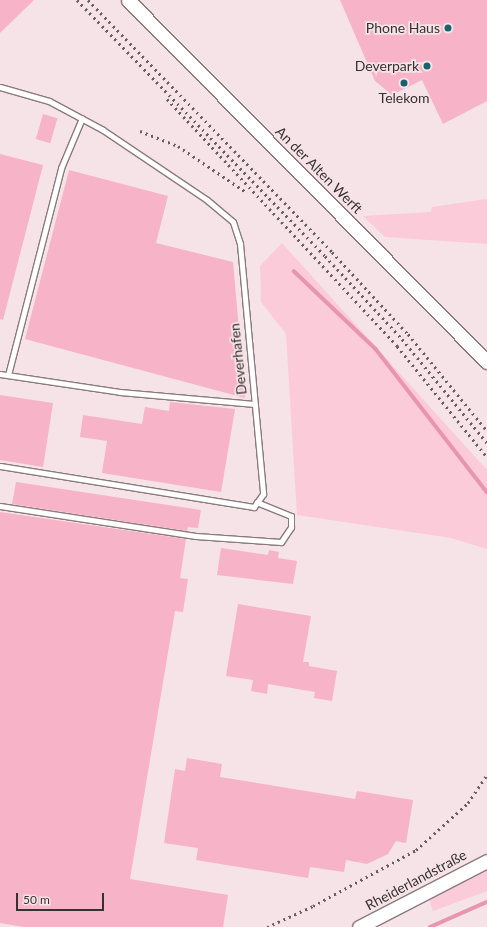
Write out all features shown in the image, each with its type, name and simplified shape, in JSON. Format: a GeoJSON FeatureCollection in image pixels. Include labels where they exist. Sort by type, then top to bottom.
{"type":"FeatureCollection","features":[{"type":"Feature","properties":{"kind":"street","name":"An der Alten Werft"},"geometry":{"type":"LineString","coordinates":[[128,0],[487,362]]}},
{"type":"Feature","properties":{"kind":"street","name":"Rheiderlandstraße"},"geometry":{"type":"LineString","coordinates":[[359,927],[487,861]]}},
{"type":"Feature","properties":{"kind":"lane","name":"Deverhafen"},"geometry":{"type":"LineString","coordinates":[[0,88],[49,100],[82,118],[207,200],[233,222],[240,244],[263,494],[258,502]]}},
{"type":"Feature","properties":{"kind":"lane"},"geometry":{"type":"LineString","coordinates":[[8,375],[61,168],[82,118]]}},
{"type":"Feature","properties":{"kind":"lane"},"geometry":{"type":"LineString","coordinates":[[0,374],[120,392],[254,404]]}},
{"type":"Feature","properties":{"kind":"lane"},"geometry":{"type":"LineString","coordinates":[[0,466],[254,507],[258,502],[291,516],[291,527],[281,542],[265,543],[196,536],[0,506]]}},
{"type":"Feature","properties":{"kind":"shaded area"},"geometry":{"type":"Polygon","coordinates":[[[487,199],[487,244],[385,237],[363,216],[431,212],[432,207],[487,199]]]}},
{"type":"Feature","properties":{"kind":"shaded area"},"geometry":{"type":"Polygon","coordinates":[[[282,243],[487,470],[487,549],[451,538],[297,515],[286,334],[261,302],[260,266],[282,243]]]}},
{"type":"Feature","properties":{"kind":"shaded area"},"geometry":{"type":"Polygon","coordinates":[[[487,869],[487,891],[433,911],[429,898],[487,869]]]}},
{"type":"Feature","properties":{"kind":"building"},"geometry":{"type":"Polygon","coordinates":[[[0,0],[34,0],[0,33],[0,0]]]}},
{"type":"Feature","properties":{"kind":"building","name":"Deverpark"},"geometry":{"type":"Polygon","coordinates":[[[340,0],[487,0],[487,101],[443,124],[422,80],[392,95],[375,81],[340,0]]]}},
{"type":"Feature","properties":{"kind":"building"},"geometry":{"type":"Polygon","coordinates":[[[43,114],[57,118],[50,143],[36,139],[43,114]]]}},
{"type":"Feature","properties":{"kind":"building"},"geometry":{"type":"Polygon","coordinates":[[[0,154],[43,165],[3,320],[0,319],[0,154]]]}},
{"type":"Feature","properties":{"kind":"building"},"geometry":{"type":"Polygon","coordinates":[[[69,170],[168,196],[156,243],[233,262],[245,398],[25,339],[69,170]]]}},
{"type":"Feature","properties":{"kind":"building"},"geometry":{"type":"Polygon","coordinates":[[[0,395],[53,403],[43,467],[0,460],[0,395]]]}},
{"type":"Feature","properties":{"kind":"building"},"geometry":{"type":"Polygon","coordinates":[[[170,402],[235,409],[221,492],[102,473],[107,441],[80,437],[83,415],[142,424],[145,407],[169,411],[170,402]]]}},
{"type":"Feature","properties":{"kind":"building"},"geometry":{"type":"Polygon","coordinates":[[[16,482],[201,510],[198,528],[188,527],[187,531],[12,504],[16,482]]]}},
{"type":"Feature","properties":{"kind":"building"},"geometry":{"type":"Polygon","coordinates":[[[0,512],[186,539],[180,578],[188,579],[183,612],[175,611],[130,879],[228,895],[223,927],[24,927],[0,923],[0,512]]]}},
{"type":"Feature","properties":{"kind":"building"},"geometry":{"type":"Polygon","coordinates":[[[221,548],[268,555],[269,550],[279,552],[278,558],[297,561],[293,584],[217,575],[221,548]]]}},
{"type":"Feature","properties":{"kind":"building"},"geometry":{"type":"Polygon","coordinates":[[[238,604],[311,616],[303,662],[309,662],[309,666],[337,671],[332,701],[314,698],[315,692],[268,684],[267,694],[251,691],[253,680],[226,676],[238,604]]]}},
{"type":"Feature","properties":{"kind":"building"},"geometry":{"type":"Polygon","coordinates":[[[187,758],[222,764],[220,777],[355,799],[357,791],[413,800],[406,843],[396,841],[388,854],[367,864],[346,860],[344,872],[310,867],[308,878],[196,860],[198,848],[164,843],[175,769],[185,771],[187,758]]]}},
{"type":"Feature","properties":{"kind":"waterway"},"geometry":{"type":"LineString","coordinates":[[294,271],[376,349],[487,492]]}},
{"type":"Feature","properties":{"kind":"waterway"},"geometry":{"type":"LineString","coordinates":[[430,927],[487,902]]}},
{"type":"Feature","properties":{"kind":"railway"},"geometry":{"type":"LineString","coordinates":[[77,0],[325,256],[402,339],[487,443]]}},
{"type":"Feature","properties":{"kind":"railway"},"geometry":{"type":"LineString","coordinates":[[88,0],[332,252],[408,334],[487,431]]}},
{"type":"Feature","properties":{"kind":"railway"},"geometry":{"type":"LineString","coordinates":[[167,99],[397,346],[487,457]]}},
{"type":"Feature","properties":{"kind":"railway"},"geometry":{"type":"LineString","coordinates":[[140,131],[178,146],[246,192]]}},
{"type":"Feature","properties":{"kind":"railway"},"geometry":{"type":"LineString","coordinates":[[267,927],[313,906],[416,850],[468,803],[487,775]]}},
{"type":"Feature","properties":{"kind":"place","name":"Phone Haus"},"geometry":{"type":"Point","coordinates":[448,28]}},
{"type":"Feature","properties":{"kind":"place","name":"Deverpark"},"geometry":{"type":"Point","coordinates":[427,66]}},
{"type":"Feature","properties":{"kind":"place","name":"Telekom"},"geometry":{"type":"Point","coordinates":[404,83]}}]}
